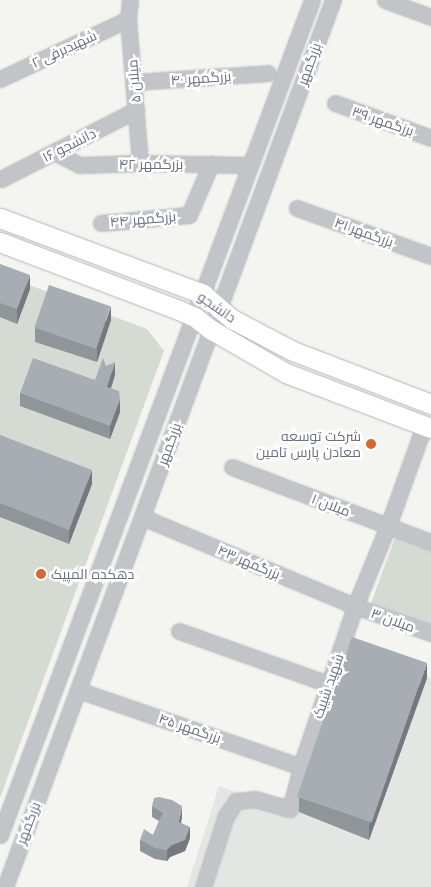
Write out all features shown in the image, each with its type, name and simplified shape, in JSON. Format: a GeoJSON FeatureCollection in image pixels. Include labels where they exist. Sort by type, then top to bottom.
{"type":"FeatureCollection","features":[{"type":"Feature","properties":{"kind":"main road","name":"دانشجو"},"geometry":{"type":"LineString","coordinates":[[0,218],[203,294],[232,319],[293,351],[431,404]]}},
{"type":"Feature","properties":{"kind":"main road","name":"دانشجو"},"geometry":{"type":"LineString","coordinates":[[0,242],[195,317],[210,329],[286,373],[428,427]]}},
{"type":"Feature","properties":{"kind":"street","name":"میلان ۵"},"geometry":{"type":"LineString","coordinates":[[130,0],[128,19],[140,163]]}},
{"type":"Feature","properties":{"kind":"street","name":"بزرگمهر"},"geometry":{"type":"LineString","coordinates":[[0,835],[312,0]]}},
{"type":"Feature","properties":{"kind":"street","name":"بزرگمهر"},"geometry":{"type":"LineString","coordinates":[[5,887],[333,0]]}},
{"type":"Feature","properties":{"kind":"street"},"geometry":{"type":"LineString","coordinates":[[385,0],[431,17]]}},
{"type":"Feature","properties":{"kind":"street","name":"شهیدبرفی ۲"},"geometry":{"type":"LineString","coordinates":[[0,79],[128,19]]}},
{"type":"Feature","properties":{"kind":"street","name":"بزرگمهر ۴۰"},"geometry":{"type":"LineString","coordinates":[[134,82],[268,73]]}},
{"type":"Feature","properties":{"kind":"street","name":"برزگمهر ۳۹"},"geometry":{"type":"LineString","coordinates":[[335,104],[431,138]]}},
{"type":"Feature","properties":{"kind":"street","name":"دانشجو ۱۶"},"geometry":{"type":"LineString","coordinates":[[1,179],[136,110]]}},
{"type":"Feature","properties":{"kind":"street","name":"بزرگمهر ۴۲"},"geometry":{"type":"LineString","coordinates":[[54,152],[80,165],[140,163],[250,165]]}},
{"type":"Feature","properties":{"kind":"street","name":"بزرگمهر ۴۴"},"geometry":{"type":"LineString","coordinates":[[101,223],[189,215],[211,164]]}},
{"type":"Feature","properties":{"kind":"street","name":"بزرگمهر ۴۱"},"geometry":{"type":"LineString","coordinates":[[297,208],[431,256]]}},
{"type":"Feature","properties":{"kind":"street","name":"شهید شیبک"},"geometry":{"type":"LineString","coordinates":[[203,887],[226,816],[236,800],[255,799],[290,809],[301,767],[355,606],[428,427]]}},
{"type":"Feature","properties":{"kind":"street","name":"میلان ۱"},"geometry":{"type":"LineString","coordinates":[[232,467],[431,542]]}},
{"type":"Feature","properties":{"kind":"street","name":"بزرگمهر ۴۳"},"geometry":{"type":"LineString","coordinates":[[142,517],[355,606]]}},
{"type":"Feature","properties":{"kind":"street","name":"میلان ۳"},"geometry":{"type":"LineString","coordinates":[[355,606],[431,634]]}},
{"type":"Feature","properties":{"kind":"street"},"geometry":{"type":"LineString","coordinates":[[179,631],[329,684]]}},
{"type":"Feature","properties":{"kind":"street","name":"بزرگمهر ۴۵"},"geometry":{"type":"LineString","coordinates":[[53,694],[76,696],[301,767]]}},
{"type":"Feature","properties":{"kind":"shaded area","name":"دهکده المپیک"},"geometry":{"type":"Polygon","coordinates":[[[0,274],[147,329],[164,351],[0,798],[0,274]]]}},
{"type":"Feature","properties":{"kind":"shaded area"},"geometry":{"type":"Polygon","coordinates":[[[395,538],[431,551],[431,625],[371,603],[395,538]]]}},
{"type":"Feature","properties":{"kind":"shaded area"},"geometry":{"type":"Polygon","coordinates":[[[352,648],[431,678],[431,887],[187,887],[219,786],[294,813],[352,648]]]}},
{"type":"Feature","properties":{"kind":"building"},"geometry":{"type":"Polygon","coordinates":[[[0,264],[30,275],[17,309],[0,303],[0,264]]]}},
{"type":"Feature","properties":{"kind":"building"},"geometry":{"type":"Polygon","coordinates":[[[49,285],[110,306],[96,349],[34,328],[49,285]]]}},
{"type":"Feature","properties":{"kind":"building"},"geometry":{"type":"Polygon","coordinates":[[[33,358],[95,380],[103,358],[106,366],[115,362],[107,387],[119,391],[120,399],[110,426],[20,393],[33,358]]]}},
{"type":"Feature","properties":{"kind":"building"},"geometry":{"type":"Polygon","coordinates":[[[0,435],[92,470],[69,530],[0,503],[0,435]]]}},
{"type":"Feature","properties":{"kind":"building"},"geometry":{"type":"Polygon","coordinates":[[[352,637],[427,663],[372,823],[297,797],[352,637]]]}},
{"type":"Feature","properties":{"kind":"building"},"geometry":{"type":"Polygon","coordinates":[[[159,797],[172,800],[182,806],[179,822],[190,827],[185,840],[170,846],[167,850],[155,848],[140,840],[144,829],[153,835],[163,813],[152,806],[154,798],[159,797]]]}},
{"type":"Feature","properties":{"kind":"place","name":"شرکت توسعه معادن پارس تامین"},"geometry":{"type":"Point","coordinates":[371,444]}},
{"type":"Feature","properties":{"kind":"place","name":"دهکده المپیک"},"geometry":{"type":"Point","coordinates":[41,574]}}]}
